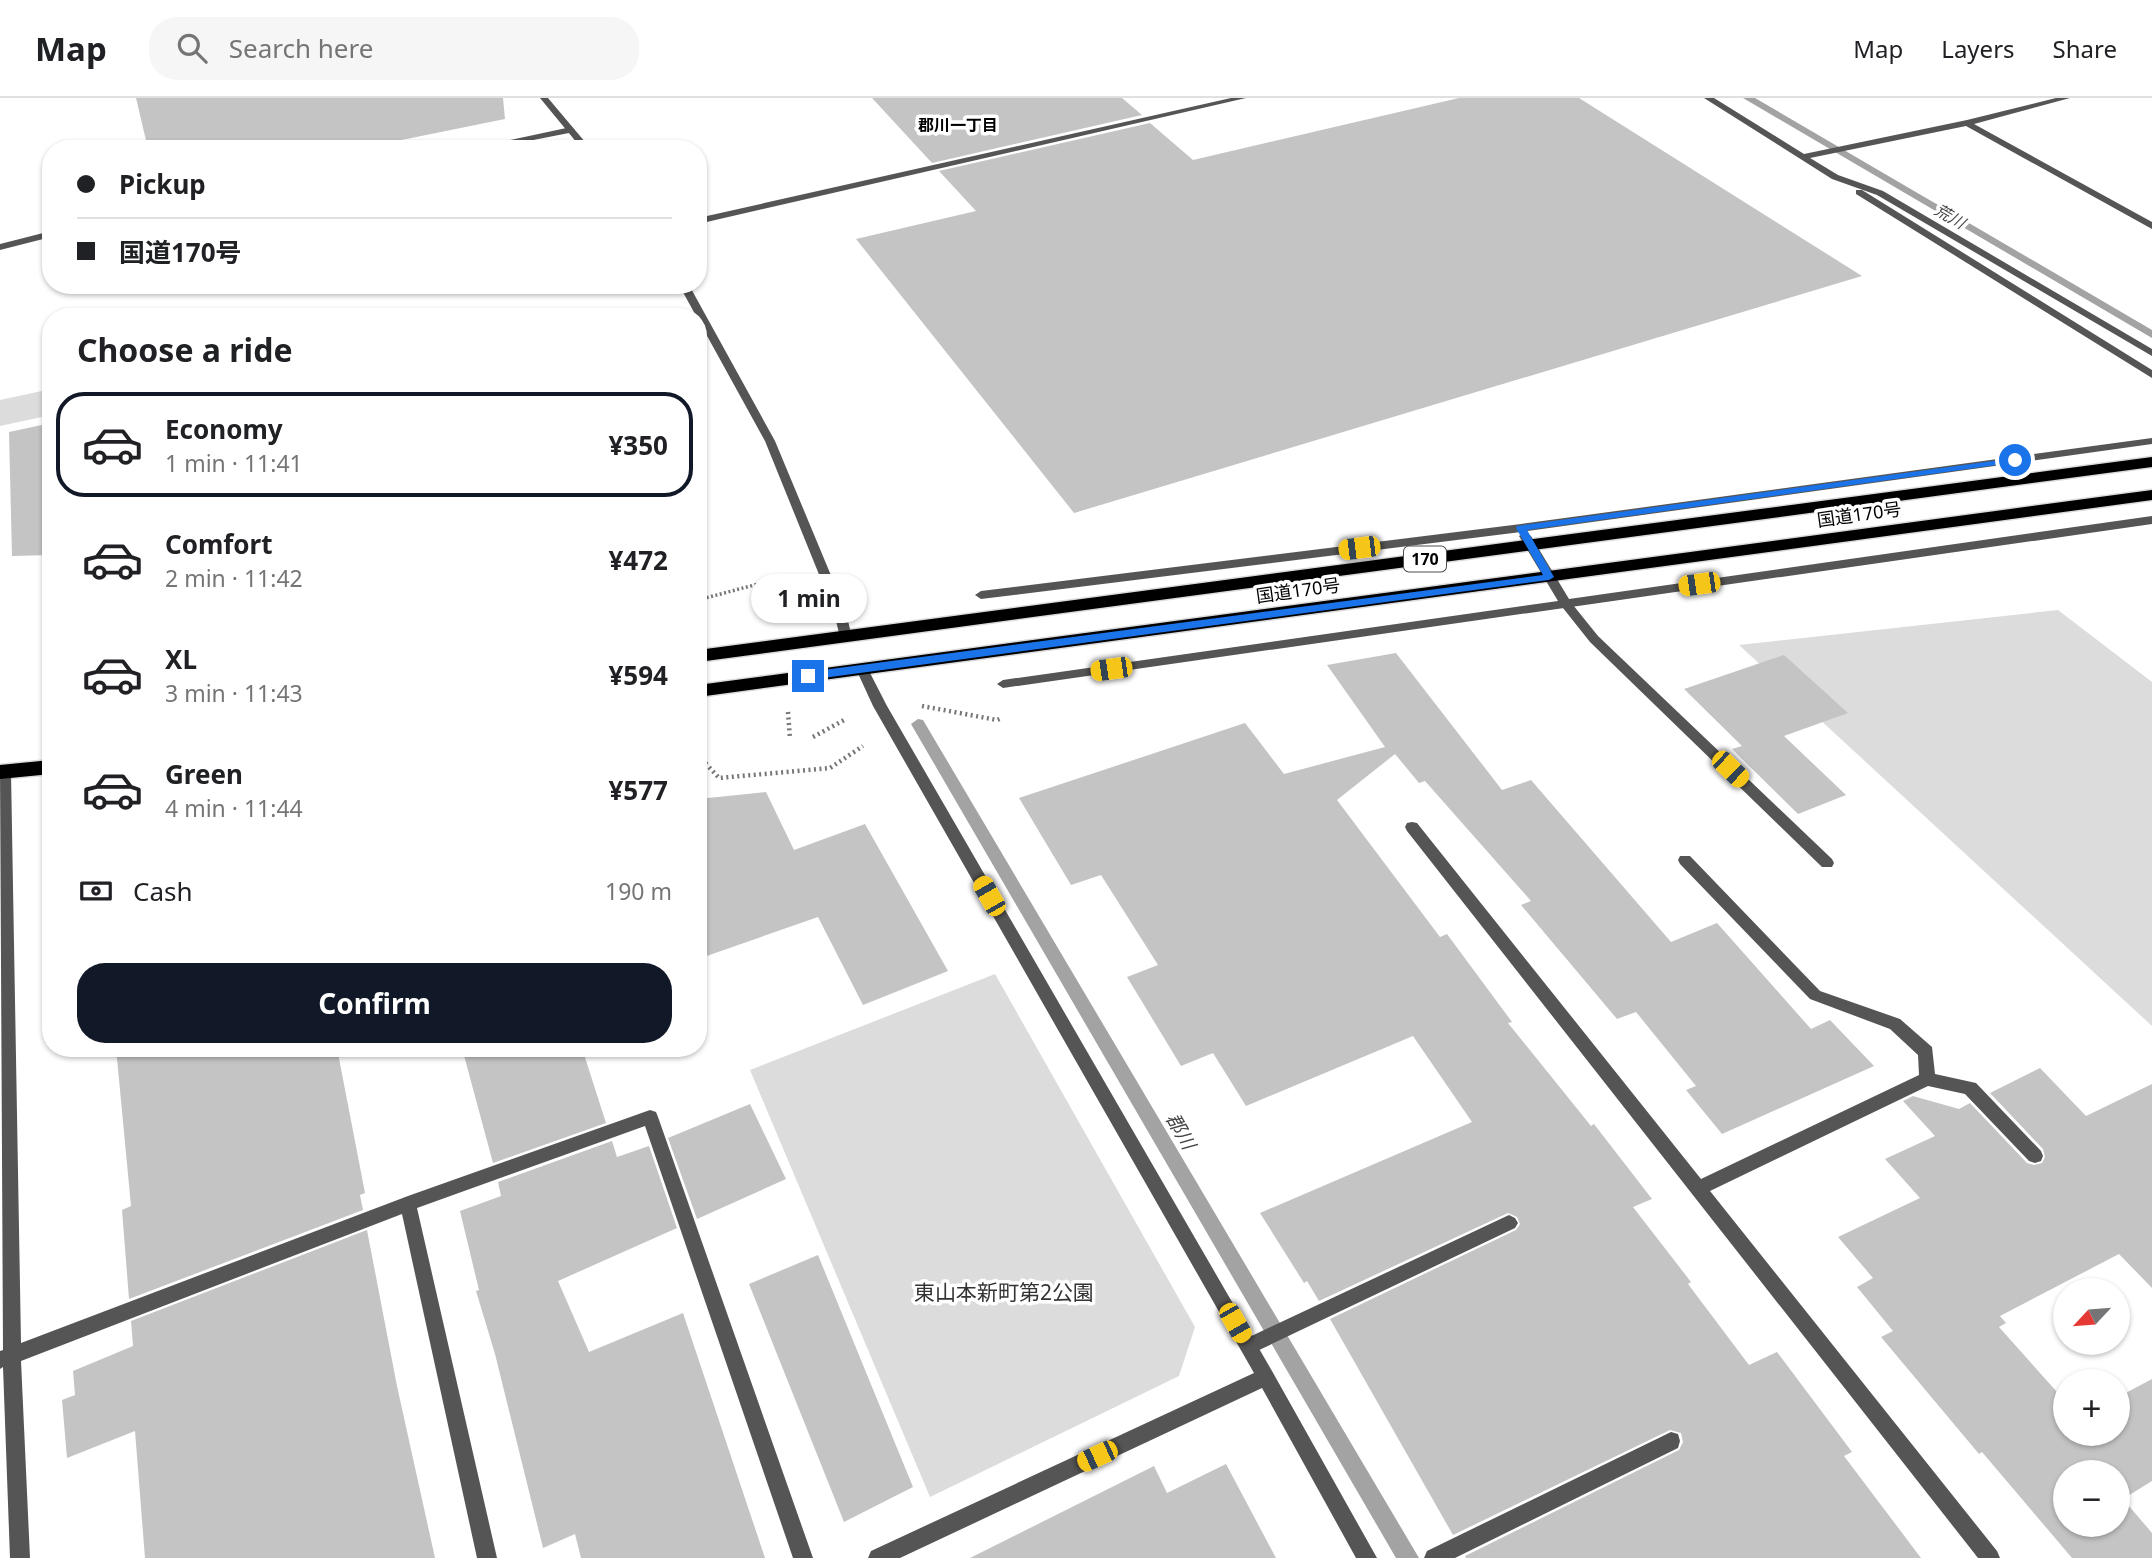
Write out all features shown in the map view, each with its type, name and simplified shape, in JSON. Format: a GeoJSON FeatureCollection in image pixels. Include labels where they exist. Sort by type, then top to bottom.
{"type":"FeatureCollection","features":[{"type":"Feature","properties":{"kind":"highway","name":"国道170号"},"geometry":{"type":"LineString","coordinates":[[707,655],[2152,462]]}},
{"type":"Feature","properties":{"kind":"highway","name":"国道170号"},"geometry":{"type":"LineString","coordinates":[[707,690],[2152,495]]}},
{"type":"Feature","properties":{"kind":"highway"},"geometry":{"type":"LineString","coordinates":[[2,772],[42,764]]}},
{"type":"Feature","properties":{"kind":"highway"},"geometry":{"type":"LineString","coordinates":[[2,772],[42,769]]}},
{"type":"Feature","properties":{"kind":"street"},"geometry":{"type":"LineString","coordinates":[[544,98],[579,140]]}},
{"type":"Feature","properties":{"kind":"street"},"geometry":{"type":"LineString","coordinates":[[707,219],[1242,98]]}},
{"type":"Feature","properties":{"kind":"street"},"geometry":{"type":"LineString","coordinates":[[1708,98],[2152,375]]}},
{"type":"Feature","properties":{"kind":"street"},"geometry":{"type":"LineString","coordinates":[[1802,157],[1849,145],[1968,123],[2066,98]]}},
{"type":"Feature","properties":{"kind":"street"},"geometry":{"type":"LineString","coordinates":[[1968,123],[2152,226]]}},
{"type":"Feature","properties":{"kind":"street"},"geometry":{"type":"LineString","coordinates":[[519,140],[571,130]]}},
{"type":"Feature","properties":{"kind":"street"},"geometry":{"type":"LineString","coordinates":[[1835,177],[1880,193],[2152,353]]}},
{"type":"Feature","properties":{"kind":"street"},"geometry":{"type":"LineString","coordinates":[[0,247],[42,236]]}},
{"type":"Feature","properties":{"kind":"street"},"geometry":{"type":"LineString","coordinates":[[707,327],[770,441],[839,609],[846,637]]}},
{"type":"Feature","properties":{"kind":"street"},"geometry":{"type":"LineString","coordinates":[[981,595],[1521,528],[2152,441]]}},
{"type":"Feature","properties":{"kind":"street"},"geometry":{"type":"LineString","coordinates":[[1003,684],[2152,520]]}},
{"type":"Feature","properties":{"kind":"street"},"geometry":{"type":"LineString","coordinates":[[1521,528],[1565,603],[1594,639],[1827,863]]}},
{"type":"Feature","properties":{"kind":"street"},"geometry":{"type":"LineString","coordinates":[[862,669],[887,718],[1251,1345],[1266,1377],[1367,1558]]}},
{"type":"Feature","properties":{"kind":"street"},"geometry":{"type":"LineString","coordinates":[[2,772],[6,1358],[20,1558]]}},
{"type":"Feature","properties":{"kind":"street"},"geometry":{"type":"LineString","coordinates":[[1412,827],[1990,1558]]}},
{"type":"Feature","properties":{"kind":"street"},"geometry":{"type":"LineString","coordinates":[[1685,860],[1815,995],[1895,1024],[1926,1052],[1927,1079]]}},
{"type":"Feature","properties":{"kind":"street"},"geometry":{"type":"LineString","coordinates":[[1698,1189],[1927,1079],[1970,1088],[2035,1156]]}},
{"type":"Feature","properties":{"kind":"street"},"geometry":{"type":"LineString","coordinates":[[6,1358],[408,1204],[650,1117],[803,1558]]}},
{"type":"Feature","properties":{"kind":"street"},"geometry":{"type":"LineString","coordinates":[[408,1204],[487,1558]]}},
{"type":"Feature","properties":{"kind":"street"},"geometry":{"type":"LineString","coordinates":[[1251,1345],[1510,1223]]}},
{"type":"Feature","properties":{"kind":"street"},"geometry":{"type":"LineString","coordinates":[[878,1558],[1266,1377]]}},
{"type":"Feature","properties":{"kind":"street"},"geometry":{"type":"LineString","coordinates":[[1439,1555],[1671,1441]]}},
{"type":"Feature","properties":{"kind":"path"},"geometry":{"type":"LineString","coordinates":[[707,598],[758,584],[797,610]]}},
{"type":"Feature","properties":{"kind":"path"},"geometry":{"type":"LineString","coordinates":[[921,706],[974,716]]}},
{"type":"Feature","properties":{"kind":"path"},"geometry":{"type":"LineString","coordinates":[[788,707],[790,740]]}},
{"type":"Feature","properties":{"kind":"path"},"geometry":{"type":"LineString","coordinates":[[813,737],[855,714]]}},
{"type":"Feature","properties":{"kind":"path"},"geometry":{"type":"LineString","coordinates":[[707,765],[719,779],[830,768],[864,745]]}},
{"type":"Feature","properties":{"kind":"green space"},"geometry":{"type":"Polygon","coordinates":[[[42,391],[42,417],[0,426],[0,400],[42,391]]]}},
{"type":"Feature","properties":{"kind":"green space"},"geometry":{"type":"Polygon","coordinates":[[[2058,610],[2152,682],[2152,1026],[1739,645],[2058,610]]]}},
{"type":"Feature","properties":{"kind":"green space","name":"東山本新町第2公園"},"geometry":{"type":"Polygon","coordinates":[[[995,974],[1195,1327],[1179,1376],[930,1497],[750,1070],[995,974]]]}},
{"type":"Feature","properties":{"kind":"building"},"geometry":{"type":"Polygon","coordinates":[[[136,98],[503,98],[505,119],[401,140],[146,140],[136,98]]]}},
{"type":"Feature","properties":{"kind":"building"},"geometry":{"type":"Polygon","coordinates":[[[872,98],[1122,98],[1142,115],[932,163],[872,98]]]}},
{"type":"Feature","properties":{"kind":"building"},"geometry":{"type":"Polygon","coordinates":[[[1459,98],[1579,98],[1862,276],[1074,513],[856,239],[976,211],[939,171],[1150,123],[1193,160],[1459,98]]]}},
{"type":"Feature","properties":{"kind":"building"},"geometry":{"type":"Polygon","coordinates":[[[42,425],[42,555],[12,556],[9,432],[42,425]]]}},
{"type":"Feature","properties":{"kind":"building"},"geometry":{"type":"Polygon","coordinates":[[[1396,653],[1502,790],[1531,780],[1671,942],[1717,923],[1811,1029],[1830,1020],[1874,1066],[1722,1134],[1686,1090],[1696,1086],[1636,1012],[1617,1019],[1521,905],[1531,901],[1425,781],[1419,783],[1395,754],[1337,800],[1440,937],[1447,934],[1512,1022],[1508,1023],[1591,1126],[1594,1124],[1652,1199],[1633,1207],[1691,1282],[1688,1284],[1749,1365],[1777,1352],[1852,1452],[1844,1456],[1921,1558],[1466,1558],[1465,1556],[1679,1450],[1683,1442],[1681,1433],[1670,1430],[1453,1535],[1330,1319],[1516,1230],[1520,1224],[1517,1217],[1508,1213],[1319,1301],[1307,1281],[1304,1283],[1260,1213],[1472,1122],[1413,1036],[1246,1106],[1213,1053],[1181,1066],[1127,977],[1158,965],[1101,875],[1071,885],[1019,798],[1245,723],[1284,774],[1385,747],[1327,665],[1396,653]]]}},
{"type":"Feature","properties":{"kind":"building"},"geometry":{"type":"Polygon","coordinates":[[[1784,655],[1848,713],[1784,736],[1846,795],[1798,814],[1732,749],[1742,746],[1684,689],[1784,655]]]}},
{"type":"Feature","properties":{"kind":"building"},"geometry":{"type":"Polygon","coordinates":[[[766,792],[794,850],[865,824],[948,971],[863,1005],[818,917],[707,956],[707,798],[766,792]]]}},
{"type":"Feature","properties":{"kind":"building"},"geometry":{"type":"Polygon","coordinates":[[[117,1057],[339,1057],[365,1193],[360,1195],[363,1210],[129,1299],[122,1210],[131,1206],[117,1057]]]}},
{"type":"Feature","properties":{"kind":"building"},"geometry":{"type":"Polygon","coordinates":[[[464,1057],[585,1057],[606,1123],[493,1163],[464,1057]]]}},
{"type":"Feature","properties":{"kind":"building"},"geometry":{"type":"Polygon","coordinates":[[[2040,1068],[2086,1116],[2152,1084],[2152,1288],[2119,1254],[2073,1278],[2053,1278],[2053,1288],[2000,1316],[2006,1323],[1999,1327],[2053,1388],[2053,1446],[2130,1446],[2130,1391],[2152,1379],[2152,1481],[2130,1495],[2130,1460],[2053,1460],[2053,1536],[1982,1452],[1979,1454],[1881,1337],[1893,1331],[1857,1287],[1873,1278],[1838,1237],[1920,1198],[1885,1159],[1935,1136],[1903,1101],[1913,1096],[1959,1109],[1970,1103],[2027,1163],[2042,1163],[2045,1157],[2043,1149],[1990,1093],[2040,1068]]]}},
{"type":"Feature","properties":{"kind":"building"},"geometry":{"type":"Polygon","coordinates":[[[750,1104],[786,1179],[697,1219],[668,1138],[750,1104]]]}},
{"type":"Feature","properties":{"kind":"building"},"geometry":{"type":"Polygon","coordinates":[[[612,1141],[617,1157],[649,1146],[677,1228],[558,1281],[589,1352],[683,1313],[765,1558],[581,1558],[575,1534],[543,1548],[495,1354],[476,1291],[479,1290],[460,1211],[501,1196],[498,1182],[612,1141]]]}},
{"type":"Feature","properties":{"kind":"building"},"geometry":{"type":"Polygon","coordinates":[[[367,1230],[397,1386],[435,1558],[145,1558],[135,1431],[67,1458],[62,1400],[75,1395],[73,1371],[133,1346],[131,1321],[367,1230]]]}},
{"type":"Feature","properties":{"kind":"building"},"geometry":{"type":"Polygon","coordinates":[[[818,1255],[913,1487],[844,1522],[749,1284],[818,1255]]]}},
{"type":"Feature","properties":{"kind":"building"},"geometry":{"type":"Polygon","coordinates":[[[1226,1464],[1276,1558],[970,1558],[1154,1466],[1167,1493],[1226,1464]]]}},
{"type":"Feature","properties":{"kind":"building"},"geometry":{"type":"Polygon","coordinates":[[[2130,1507],[2152,1533],[2152,1558],[2072,1558],[2054,1537],[2130,1537],[2130,1507]]]}},
{"type":"Feature","properties":{"kind":"waterway","name":"荒川"},"geometry":{"type":"LineString","coordinates":[[1748,98],[2152,335]]}},
{"type":"Feature","properties":{"kind":"waterway","name":"郡川"},"geometry":{"type":"LineString","coordinates":[[918,724],[1408,1558]]}},
{"type":"Feature","properties":{"kind":"district","name":"郡川一丁目"},"geometry":{"type":"Point","coordinates":[958,125]}},
{"type":"Feature","properties":{"kind":"route"},"geometry":{"type":"LineString","coordinates":[[808,676],[1549,577],[1521,528],[2015,460]]}}]}
